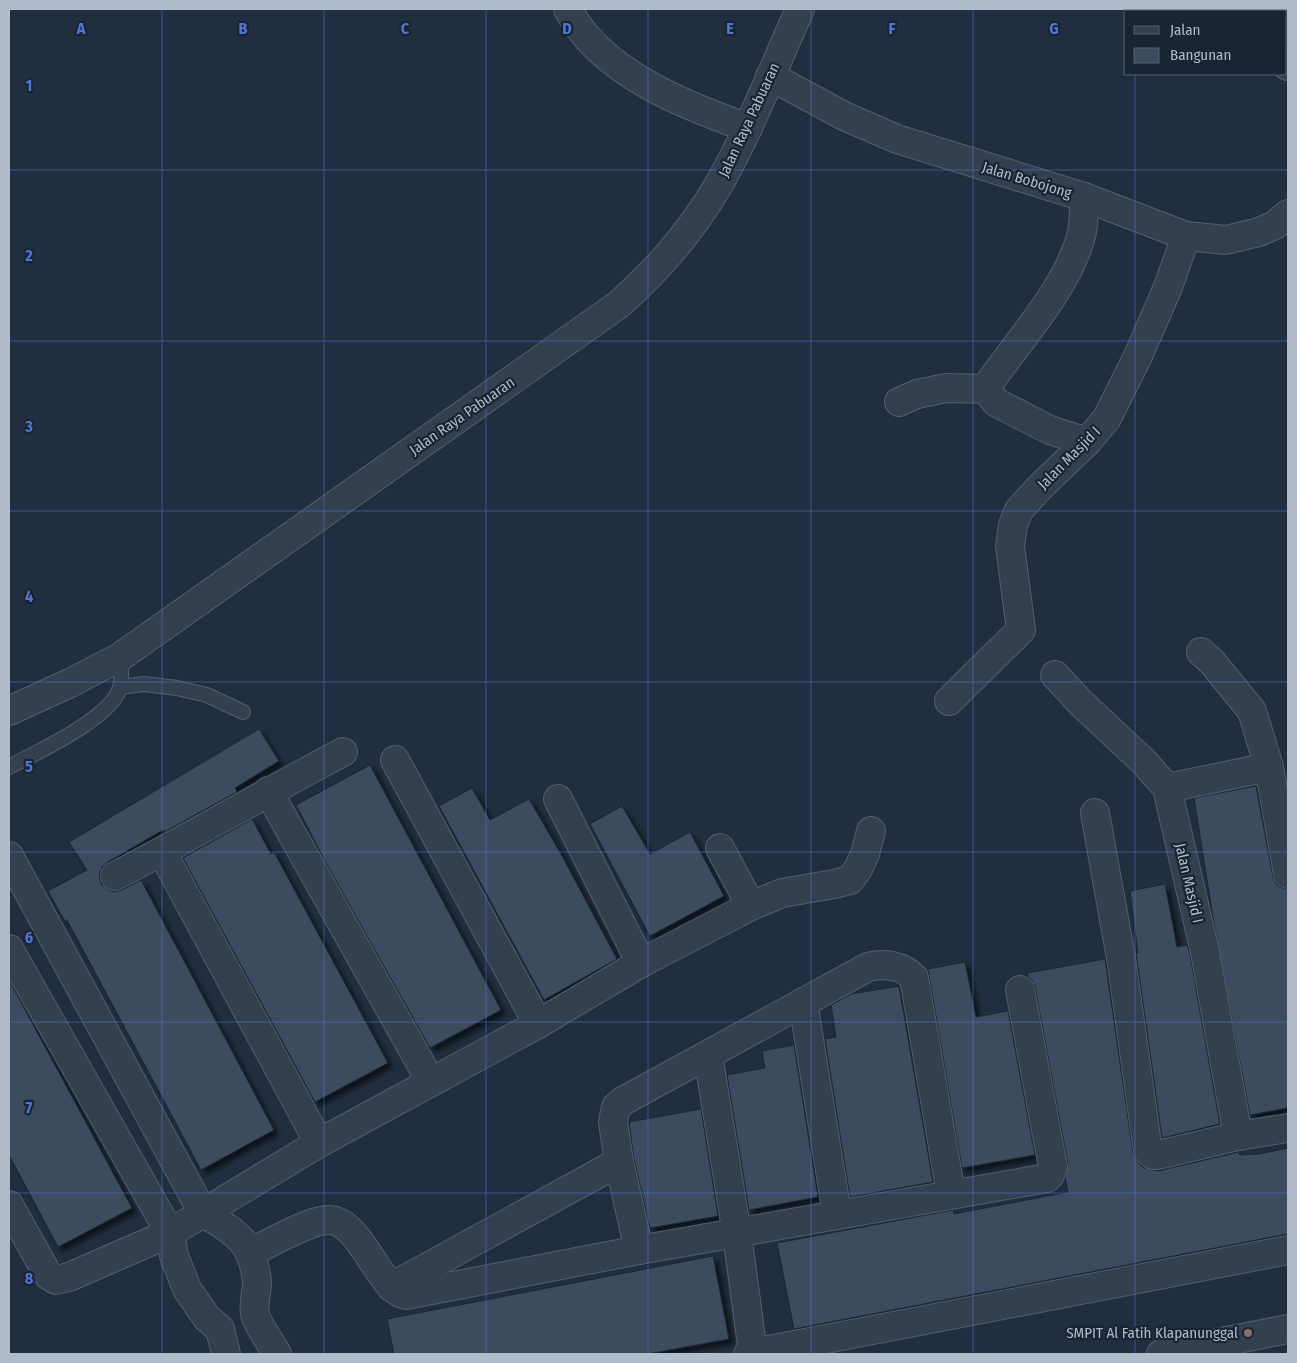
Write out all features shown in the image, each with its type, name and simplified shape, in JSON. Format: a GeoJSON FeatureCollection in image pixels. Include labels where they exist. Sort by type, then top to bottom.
{"type":"FeatureCollection","features":[{"type":"Feature","properties":{"kind":"street"},"geometry":{"type":"LineString","coordinates":[[568,9],[597,47],[614,63],[642,81],[698,110],[748,128]]}},
{"type":"Feature","properties":{"kind":"street","name":"Jalan Raya Pabuaran"},"geometry":{"type":"LineString","coordinates":[[9,711],[70,683],[120,657],[618,305],[643,284],[694,222],[715,191],[748,128],[800,9]]}},
{"type":"Feature","properties":{"kind":"street","name":"Jalan Bobojong"},"geometry":{"type":"LineString","coordinates":[[770,76],[844,116],[897,139],[1084,197],[1186,236],[1226,240],[1259,232],[1275,224],[1288,214]]}},
{"type":"Feature","properties":{"kind":"street"},"geometry":{"type":"LineString","coordinates":[[985,389],[1036,320],[1062,279],[1077,248],[1082,231],[1084,197]]}},
{"type":"Feature","properties":{"kind":"street","name":"Jalan Masjid I"},"geometry":{"type":"LineString","coordinates":[[949,701],[1021,630],[1010,546],[1013,525],[1019,510],[1040,487],[1088,442],[1107,418],[1138,356],[1168,287],[1186,236]]}},
{"type":"Feature","properties":{"kind":"street"},"geometry":{"type":"LineString","coordinates":[[899,402],[917,394],[946,388],[985,389],[997,402],[1050,430],[1088,442]]}},
{"type":"Feature","properties":{"kind":"street"},"geometry":{"type":"LineString","coordinates":[[1201,652],[1212,662],[1252,711],[1268,767],[1288,874]]}},
{"type":"Feature","properties":{"kind":"street","name":"Jalan Masjid I"},"geometry":{"type":"LineString","coordinates":[[1055,675],[1168,788],[1205,952],[1238,1136]]}},
{"type":"Feature","properties":{"kind":"street"},"geometry":{"type":"LineString","coordinates":[[116,876],[162,852],[268,791],[343,752]]}},
{"type":"Feature","properties":{"kind":"street"},"geometry":{"type":"LineString","coordinates":[[395,760],[538,1024]]}},
{"type":"Feature","properties":{"kind":"street"},"geometry":{"type":"LineString","coordinates":[[1168,788],[1268,767]]}},
{"type":"Feature","properties":{"kind":"street"},"geometry":{"type":"LineString","coordinates":[[268,791],[432,1082]]}},
{"type":"Feature","properties":{"kind":"street"},"geometry":{"type":"LineString","coordinates":[[558,799],[641,963]]}},
{"type":"Feature","properties":{"kind":"street"},"geometry":{"type":"LineString","coordinates":[[1095,812],[1121,958],[1148,1151],[1153,1155],[1158,1155],[1238,1136],[1288,1128]]}},
{"type":"Feature","properties":{"kind":"street"},"geometry":{"type":"LineString","coordinates":[[9,1205],[48,1275],[56,1280],[69,1277],[170,1233],[318,1143],[538,1024],[641,963],[751,906],[782,893],[850,880],[861,862],[871,831]]}},
{"type":"Feature","properties":{"kind":"street"},"geometry":{"type":"LineString","coordinates":[[720,848],[751,906]]}},
{"type":"Feature","properties":{"kind":"street"},"geometry":{"type":"LineString","coordinates":[[162,852],[318,1143]]}},
{"type":"Feature","properties":{"kind":"street"},"geometry":{"type":"LineString","coordinates":[[9,856],[203,1213],[233,1231],[242,1240],[250,1253],[257,1284],[255,1314],[277,1354]]}},
{"type":"Feature","properties":{"kind":"street"},"geometry":{"type":"LineString","coordinates":[[9,949],[170,1233],[174,1256],[187,1289],[223,1342],[255,1314]]}},
{"type":"Feature","properties":{"kind":"street"},"geometry":{"type":"LineString","coordinates":[[638,1250],[619,1162],[613,1122],[616,1107],[623,1101],[868,967],[884,964],[904,969],[914,978],[951,1194]]}},
{"type":"Feature","properties":{"kind":"street"},"geometry":{"type":"LineString","coordinates":[[250,1253],[316,1222],[330,1220],[347,1227],[369,1253],[391,1287],[401,1294],[415,1294],[638,1250],[1047,1178],[1052,1171],[1020,990]]}},
{"type":"Feature","properties":{"kind":"street"},"geometry":{"type":"LineString","coordinates":[[803,1002],[838,1214]]}},
{"type":"Feature","properties":{"kind":"street"},"geometry":{"type":"LineString","coordinates":[[708,1055],[737,1234],[750,1354],[1288,1250]]}},
{"type":"Feature","properties":{"kind":"street"},"geometry":{"type":"LineString","coordinates":[[391,1287],[619,1162]]}},
{"type":"Feature","properties":{"kind":"street"},"geometry":{"type":"LineString","coordinates":[[1161,1354],[1288,1329]]}},
{"type":"Feature","properties":{"kind":"lane"},"geometry":{"type":"LineString","coordinates":[[9,767],[52,744],[100,714],[110,704],[120,687],[120,657]]}},
{"type":"Feature","properties":{"kind":"lane"},"geometry":{"type":"LineString","coordinates":[[120,687],[144,684],[177,688],[207,695],[243,712]]}},
{"type":"Feature","properties":{"kind":"building"},"geometry":{"type":"Polygon","coordinates":[[[259,729],[279,761],[235,788],[237,792],[164,832],[163,830],[108,862],[102,867],[99,875],[101,884],[114,892],[141,880],[274,1130],[201,1170],[67,920],[65,921],[48,891],[87,870],[69,842],[259,729]]]}},
{"type":"Feature","properties":{"kind":"building"},"geometry":{"type":"Polygon","coordinates":[[[370,765],[501,1010],[430,1048],[326,863],[296,805],[370,765]]]}},
{"type":"Feature","properties":{"kind":"building"},"geometry":{"type":"Polygon","coordinates":[[[1256,786],[1273,877],[1276,884],[1288,889],[1288,1108],[1250,1115],[1214,923],[1194,798],[1256,786]]]}},
{"type":"Feature","properties":{"kind":"building"},"geometry":{"type":"Polygon","coordinates":[[[472,788],[490,820],[529,799],[561,854],[617,959],[544,1000],[439,806],[472,788]]]}},
{"type":"Feature","properties":{"kind":"building"},"geometry":{"type":"Polygon","coordinates":[[[622,806],[650,854],[690,832],[724,896],[650,936],[590,824],[622,806]]]}},
{"type":"Feature","properties":{"kind":"building"},"geometry":{"type":"Polygon","coordinates":[[[252,819],[271,854],[274,852],[388,1063],[315,1102],[183,858],[252,819]]]}},
{"type":"Feature","properties":{"kind":"building"},"geometry":{"type":"Polygon","coordinates":[[[1165,884],[1177,947],[1187,945],[1190,955],[1220,1124],[1162,1138],[1136,953],[1138,953],[1130,891],[1165,884]]]}},
{"type":"Feature","properties":{"kind":"building"},"geometry":{"type":"Polygon","coordinates":[[[1105,959],[1133,1153],[1138,1163],[1144,1168],[1158,1171],[1239,1152],[1240,1155],[1259,1154],[1288,1148],[1288,1234],[794,1329],[777,1243],[953,1210],[954,1214],[1068,1192],[1065,1178],[1068,1164],[1035,987],[1032,980],[1028,977],[1028,973],[1105,959]]]}},
{"type":"Feature","properties":{"kind":"building"},"geometry":{"type":"Polygon","coordinates":[[[965,962],[976,1017],[1008,1011],[1035,1155],[962,1168],[928,969],[965,962]]]}},
{"type":"Feature","properties":{"kind":"building"},"geometry":{"type":"Polygon","coordinates":[[[9,980],[132,1208],[58,1247],[9,1155],[9,980]]]}},
{"type":"Feature","properties":{"kind":"building"},"geometry":{"type":"Polygon","coordinates":[[[899,986],[933,1182],[850,1197],[825,1039],[836,1037],[831,1005],[851,994],[899,986]]]}},
{"type":"Feature","properties":{"kind":"building"},"geometry":{"type":"Polygon","coordinates":[[[794,1045],[818,1197],[749,1210],[727,1075],[765,1068],[762,1051],[794,1045]]]}},
{"type":"Feature","properties":{"kind":"building"},"geometry":{"type":"Polygon","coordinates":[[[701,1109],[718,1216],[650,1228],[634,1159],[629,1122],[701,1109]]]}},
{"type":"Feature","properties":{"kind":"building"},"geometry":{"type":"Polygon","coordinates":[[[713,1256],[729,1339],[648,1354],[394,1354],[387,1319],[713,1256]]]}},
{"type":"Feature","properties":{"kind":"place","name":"SMPIT Al Fatih Klapanunggal"},"geometry":{"type":"Point","coordinates":[1248,1333]}}]}
